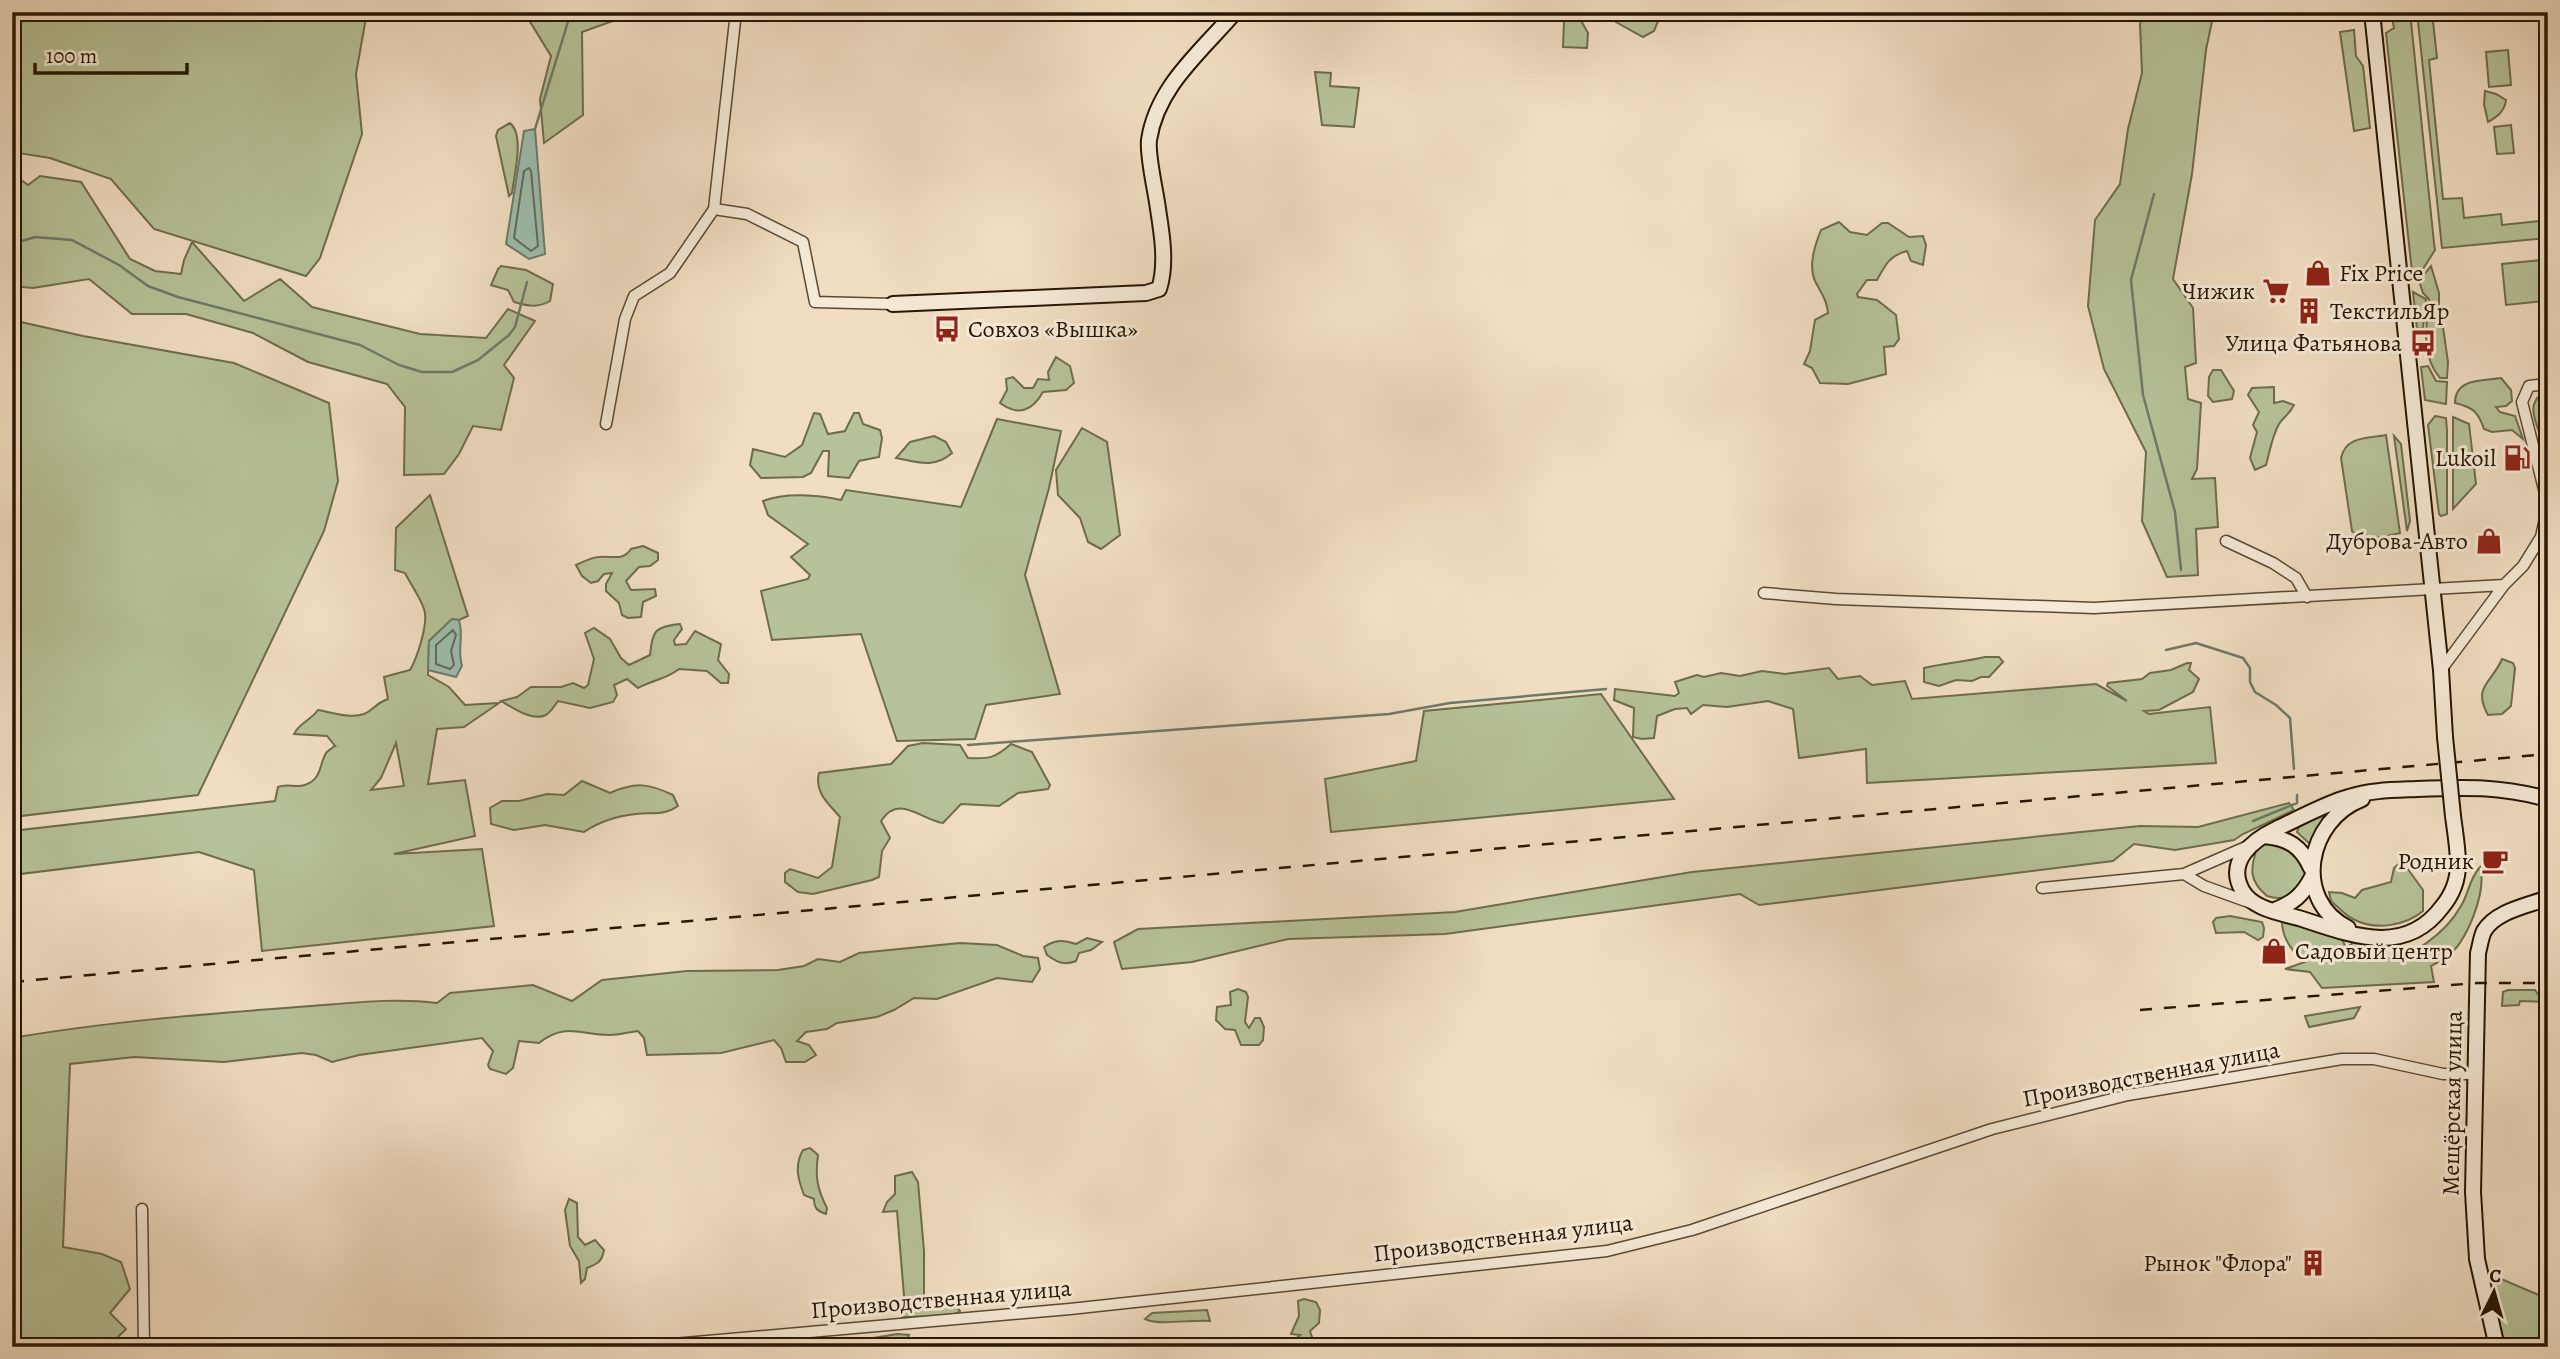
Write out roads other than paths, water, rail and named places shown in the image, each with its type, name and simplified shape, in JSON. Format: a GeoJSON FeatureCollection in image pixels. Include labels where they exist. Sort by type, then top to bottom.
{"type":"FeatureCollection","features":[{"type":"Feature","properties":{"kind":"main road"},"geometry":{"type":"LineString","coordinates":[[893,304],[1146,293],[1159,289],[1164,275],[1149,141],[1163,97],[1180,72],[1235,12]]}},
{"type":"Feature","properties":{"kind":"main road"},"geometry":{"type":"LineString","coordinates":[[2372,12],[2441,670],[2445,737],[2453,816],[2458,864],[2455,883],[2448,900],[2436,916],[2415,932],[2393,939],[2343,932],[2254,904],[2242,890],[2238,875],[2240,861],[2249,846],[2262,836],[2349,797],[2386,790],[2476,786],[2508,789],[2548,799]]}},
{"type":"Feature","properties":{"kind":"main road"},"geometry":{"type":"LineString","coordinates":[[2275,910],[2292,903],[2305,891],[2318,837],[2334,817],[2354,802],[2386,790]]}},
{"type":"Feature","properties":{"kind":"main road"},"geometry":{"type":"LineString","coordinates":[[2262,836],[2280,837],[2292,842],[2305,855],[2314,891],[2327,914],[2345,927],[2373,938]]}},
{"type":"Feature","properties":{"kind":"main road","name":"Мещёрская улица"},"geometry":{"type":"LineString","coordinates":[[2497,1347],[2477,1259],[2472,1176],[2478,953],[2483,932],[2494,921],[2505,914],[2548,898]]}},
{"type":"Feature","properties":{"kind":"street"},"geometry":{"type":"LineString","coordinates":[[606,424],[625,319],[634,296],[670,273],[714,209],[736,12]]}},
{"type":"Feature","properties":{"kind":"street"},"geometry":{"type":"LineString","coordinates":[[714,209],[747,214],[803,242],[815,302],[893,304]]}},
{"type":"Feature","properties":{"kind":"street"},"geometry":{"type":"LineString","coordinates":[[2441,670],[2504,585],[2523,566],[2541,537],[2548,505],[2522,402],[2529,386],[2548,384]]}},
{"type":"Feature","properties":{"kind":"street"},"geometry":{"type":"LineString","coordinates":[[2226,541],[2296,578],[2307,597]]}},
{"type":"Feature","properties":{"kind":"street"},"geometry":{"type":"LineString","coordinates":[[1764,593],[2094,608],[2504,585]]}},
{"type":"Feature","properties":{"kind":"street"},"geometry":{"type":"LineString","coordinates":[[2042,888],[2184,874],[2249,846]]}},
{"type":"Feature","properties":{"kind":"street"},"geometry":{"type":"LineString","coordinates":[[2184,874],[2204,886],[2254,904]]}},
{"type":"Feature","properties":{"kind":"street","name":"Производственная улица"},"geometry":{"type":"LineString","coordinates":[[639,1347],[1070,1309],[1607,1251],[1692,1230],[1992,1129],[2128,1095],[2342,1059],[2374,1059],[2443,1074],[2476,1074]]}},
{"type":"Feature","properties":{"kind":"street"},"geometry":{"type":"LineString","coordinates":[[142,1209],[144,1347]]}},
{"type":"Feature","properties":{"kind":"water"},"geometry":{"type":"Polygon","coordinates":[[[535,129],[545,254],[529,259],[506,244],[524,131],[535,129]]]}},
{"type":"Feature","properties":{"kind":"water"},"geometry":{"type":"Polygon","coordinates":[[[452,619],[459,620],[461,632],[462,666],[456,677],[428,670],[429,641],[452,619]]]}},
{"type":"Feature","properties":{"kind":"waterway"},"geometry":{"type":"LineString","coordinates":[[535,129],[571,12]]}},
{"type":"Feature","properties":{"kind":"waterway"},"geometry":{"type":"LineString","coordinates":[[2154,194],[2131,280],[2143,395],[2175,512],[2181,570]]}},
{"type":"Feature","properties":{"kind":"waterway"},"geometry":{"type":"LineString","coordinates":[[12,244],[35,237],[72,240],[119,265],[148,286],[178,297],[360,345],[399,365],[422,372],[452,372],[478,360],[509,335],[515,327],[527,282]]}},
{"type":"Feature","properties":{"kind":"waterway"},"geometry":{"type":"LineString","coordinates":[[2166,650],[2196,643],[2243,658],[2250,668],[2250,682],[2255,692],[2290,718],[2294,769]]}},
{"type":"Feature","properties":{"kind":"waterway"},"geometry":{"type":"LineString","coordinates":[[968,745],[1389,714],[1450,703],[1606,689]]}},
{"type":"Feature","properties":{"kind":"waterway"},"geometry":{"type":"LineString","coordinates":[[2253,821],[2297,803],[2297,795]]}},
{"type":"Feature","properties":{"kind":"railway"},"geometry":{"type":"LineString","coordinates":[[12,982],[2548,754]]}},
{"type":"Feature","properties":{"kind":"railway"},"geometry":{"type":"LineString","coordinates":[[2140,1010],[2477,983],[2548,983]]}},
{"type":"Feature","properties":{"kind":"place","name":"Fix Price"},"geometry":{"type":"Point","coordinates":[2318,273]}},
{"type":"Feature","properties":{"kind":"place","name":"Чижик"},"geometry":{"type":"Point","coordinates":[2276,291]}},
{"type":"Feature","properties":{"kind":"place","name":"ТекстильЯр"},"geometry":{"type":"Point","coordinates":[2309,311]}},
{"type":"Feature","properties":{"kind":"place","name":"Совхоз «Вышка»"},"geometry":{"type":"Point","coordinates":[947,329]}},
{"type":"Feature","properties":{"kind":"place","name":"Улица Фатьянова"},"geometry":{"type":"Point","coordinates":[2423,343]}},
{"type":"Feature","properties":{"kind":"place","name":"Lukoil"},"geometry":{"type":"Point","coordinates":[2517,458]}},
{"type":"Feature","properties":{"kind":"place","name":"Дуброва-Авто"},"geometry":{"type":"Point","coordinates":[2489,541]}},
{"type":"Feature","properties":{"kind":"place","name":"Родник"},"geometry":{"type":"Point","coordinates":[2495,861]}},
{"type":"Feature","properties":{"kind":"place","name":"Садовый центр"},"geometry":{"type":"Point","coordinates":[2274,951]}},
{"type":"Feature","properties":{"kind":"place","name":"Рынок \"Флора\""},"geometry":{"type":"Point","coordinates":[2313,1263]}}]}
